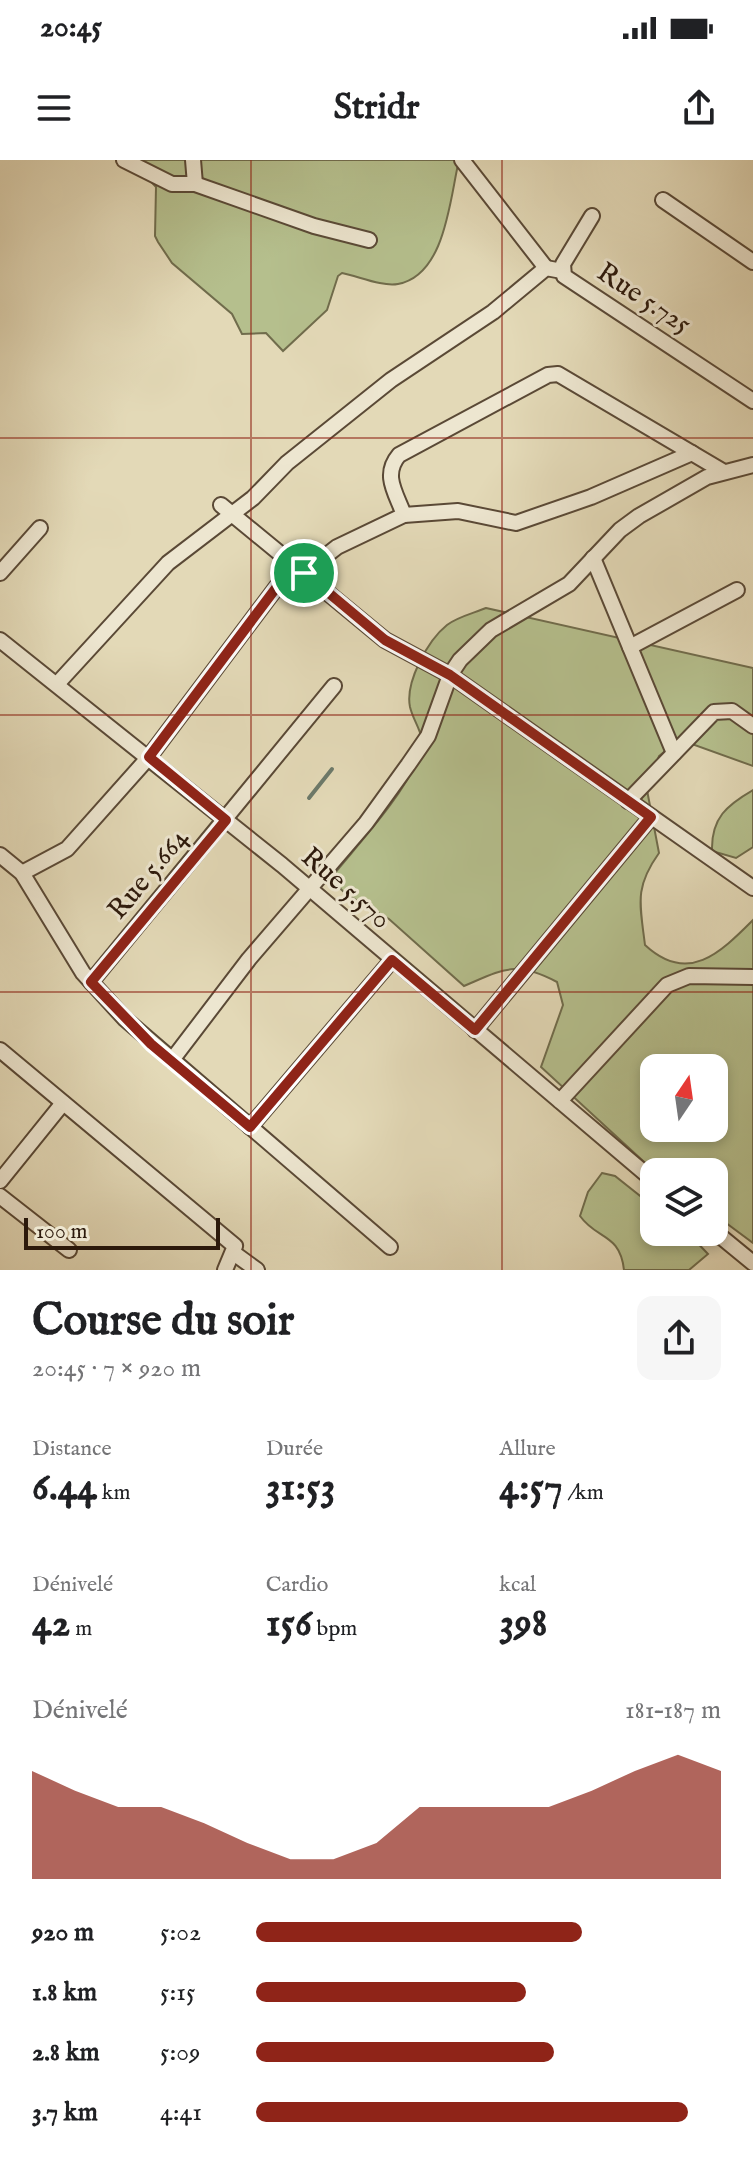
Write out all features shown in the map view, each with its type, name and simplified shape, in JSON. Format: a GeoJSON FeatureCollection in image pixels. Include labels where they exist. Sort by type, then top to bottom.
{"type":"FeatureCollection","features":[{"type":"Feature","properties":{"kind":"street"},"geometry":{"type":"LineString","coordinates":[[124,160],[172,184],[195,184],[314,226],[369,240]]}},
{"type":"Feature","properties":{"kind":"street"},"geometry":{"type":"LineString","coordinates":[[193,160],[195,184]]}},
{"type":"Feature","properties":{"kind":"street"},"geometry":{"type":"LineString","coordinates":[[462,160],[546,268],[562,271]]}},
{"type":"Feature","properties":{"kind":"street"},"geometry":{"type":"LineString","coordinates":[[663,200],[753,262]]}},
{"type":"Feature","properties":{"kind":"street","name":"Rue 5.725"},"geometry":{"type":"LineString","coordinates":[[592,216],[563,264],[564,276],[753,401]]}},
{"type":"Feature","properties":{"kind":"street"},"geometry":{"type":"LineString","coordinates":[[58,683],[168,563],[227,509],[391,380],[493,312],[546,268]]}},
{"type":"Feature","properties":{"kind":"street"},"geometry":{"type":"LineString","coordinates":[[404,515],[389,474],[390,466],[399,455],[548,375],[564,377],[724,472]]}},
{"type":"Feature","properties":{"kind":"street"},"geometry":{"type":"LineString","coordinates":[[22,873],[67,849],[149,757],[299,569],[404,515],[458,511],[516,523],[591,497],[692,453]]}},
{"type":"Feature","properties":{"kind":"street"},"geometry":{"type":"LineString","coordinates":[[172,1060],[249,959],[366,823],[428,736],[450,675],[491,630],[569,584],[620,530],[639,516],[707,477],[753,465]]}},
{"type":"Feature","properties":{"kind":"street"},"geometry":{"type":"LineString","coordinates":[[227,509],[385,640],[450,675],[753,888]]}},
{"type":"Feature","properties":{"kind":"street"},"geometry":{"type":"LineString","coordinates":[[0,573],[40,528]]}},
{"type":"Feature","properties":{"kind":"street"},"geometry":{"type":"LineString","coordinates":[[593,558],[674,753]]}},
{"type":"Feature","properties":{"kind":"street"},"geometry":{"type":"LineString","coordinates":[[630,647],[737,590]]}},
{"type":"Feature","properties":{"kind":"street","name":"Rue 5.570"},"geometry":{"type":"LineString","coordinates":[[0,640],[58,683],[310,889],[640,1169]]}},
{"type":"Feature","properties":{"kind":"street","name":"Rue 5.664"},"geometry":{"type":"LineString","coordinates":[[91,982],[334,686]]}},
{"type":"Feature","properties":{"kind":"street"},"geometry":{"type":"LineString","coordinates":[[628,801],[720,710],[732,711],[753,726]]}},
{"type":"Feature","properties":{"kind":"street"},"geometry":{"type":"LineString","coordinates":[[475,1030],[651,817]]}},
{"type":"Feature","properties":{"kind":"street"},"geometry":{"type":"LineString","coordinates":[[0,855],[22,873],[91,982],[125,1019],[390,1247]]}},
{"type":"Feature","properties":{"kind":"street"},"geometry":{"type":"LineString","coordinates":[[250,1127],[392,960]]}},
{"type":"Feature","properties":{"kind":"street"},"geometry":{"type":"LineString","coordinates":[[560,1101],[667,985],[689,976],[753,977]]}},
{"type":"Feature","properties":{"kind":"street"},"geometry":{"type":"LineString","coordinates":[[0,1050],[216,1226],[235,1246],[235,1254],[225,1270]]}},
{"type":"Feature","properties":{"kind":"street"},"geometry":{"type":"LineString","coordinates":[[0,1181],[63,1103]]}},
{"type":"Feature","properties":{"kind":"street"},"geometry":{"type":"LineString","coordinates":[[0,1196],[69,1250]]}},
{"type":"Feature","properties":{"kind":"street"},"geometry":{"type":"LineString","coordinates":[[728,1242],[753,1263]]}},
{"type":"Feature","properties":{"kind":"street"},"geometry":{"type":"LineString","coordinates":[[235,1254],[257,1270]]}},
{"type":"Feature","properties":{"kind":"green space"},"geometry":{"type":"Polygon","coordinates":[[[131,160],[459,160],[443,232],[427,266],[414,278],[392,285],[342,273],[338,276],[327,310],[283,351],[266,333],[242,334],[232,314],[172,263],[155,236],[156,187],[131,160]]]}},
{"type":"Feature","properties":{"kind":"green space"},"geometry":{"type":"Polygon","coordinates":[[[486,608],[753,668],[753,766],[692,744],[669,748],[659,756],[647,790],[659,853],[642,887],[641,907],[645,945],[675,963],[703,960],[716,953],[753,920],[753,1243],[728,1224],[728,1158],[640,1158],[541,1067],[563,1005],[557,982],[531,971],[510,969],[464,986],[389,919],[346,894],[330,879],[392,803],[413,770],[422,748],[421,736],[410,707],[414,675],[439,632],[461,617],[486,608]]]}},
{"type":"Feature","properties":{"kind":"green space"},"geometry":{"type":"Polygon","coordinates":[[[753,790],[753,847],[736,858],[712,851],[714,830],[722,814],[753,790]]]}},
{"type":"Feature","properties":{"kind":"green space"},"geometry":{"type":"Polygon","coordinates":[[[602,1173],[615,1176],[640,1196],[640,1246],[700,1246],[708,1254],[689,1270],[624,1270],[618,1249],[580,1216],[588,1192],[602,1173]]]}},
{"type":"Feature","properties":{"kind":"waterway"},"geometry":{"type":"LineString","coordinates":[[309,798],[332,769]]}},
{"type":"Feature","properties":{"kind":"route"},"geometry":{"type":"LineString","coordinates":[[294,564],[304,573],[385,640],[450,675],[651,817],[475,1030],[392,960],[250,1127],[151,1044],[91,982],[226,820],[149,757],[294,564]]}}]}
